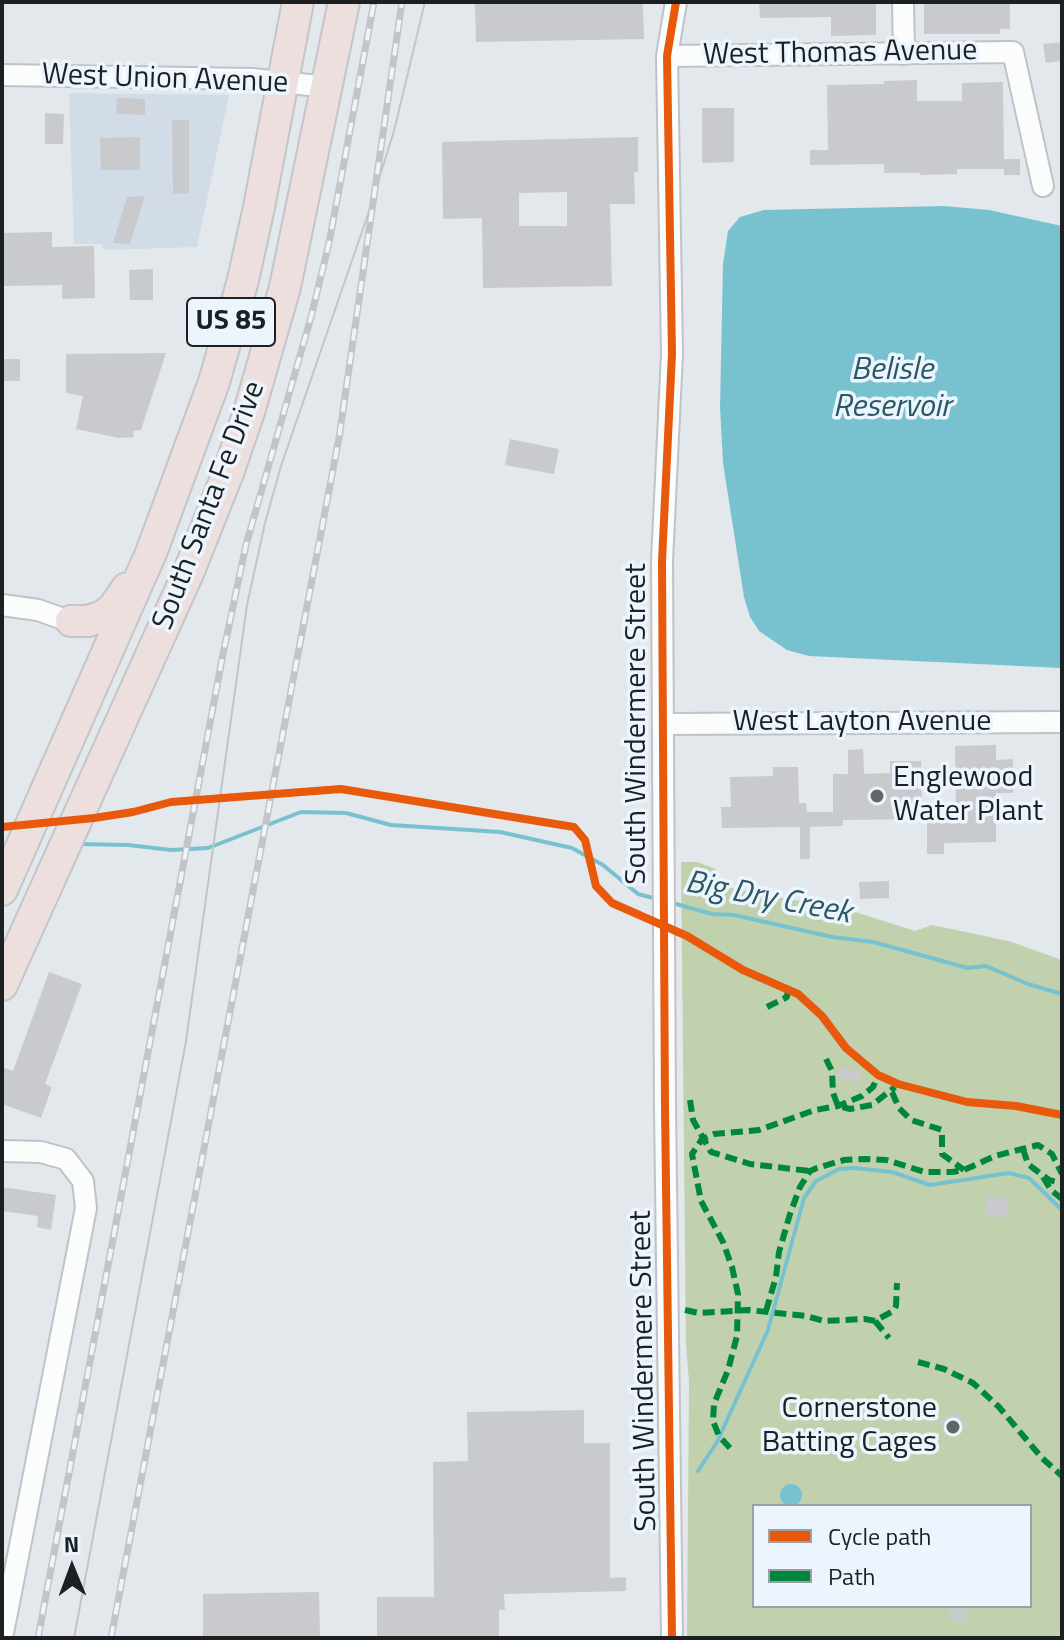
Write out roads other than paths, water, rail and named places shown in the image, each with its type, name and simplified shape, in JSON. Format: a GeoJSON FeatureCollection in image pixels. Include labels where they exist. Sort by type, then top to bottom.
{"type":"FeatureCollection","features":[{"type":"Feature","properties":{"kind":"highway","name":"South Santa Fe Drive"},"geometry":{"type":"LineString","coordinates":[[2,890],[151,553],[223,355],[259,207],[298,2]]}},
{"type":"Feature","properties":{"kind":"highway","name":"South Santa Fe Drive"},"geometry":{"type":"LineString","coordinates":[[2,985],[64,853],[222,490],[249,412],[285,287],[344,2]]}},
{"type":"Feature","properties":{"kind":"highway"},"geometry":{"type":"LineString","coordinates":[[71,621],[95,619],[113,608],[151,553]]}},
{"type":"Feature","properties":{"kind":"highway"},"geometry":{"type":"LineString","coordinates":[[71,621],[86,634],[92,652],[86,701]]}},
{"type":"Feature","properties":{"kind":"street","name":"South Windermere Street"},"geometry":{"type":"LineString","coordinates":[[672,1638],[663,957],[662,535],[672,354],[667,56],[676,2]]}},
{"type":"Feature","properties":{"kind":"street"},"geometry":{"type":"LineString","coordinates":[[903,2],[904,54]]}},
{"type":"Feature","properties":{"kind":"street","name":"West Thomas Avenue"},"geometry":{"type":"LineString","coordinates":[[667,56],[1013,52],[1043,186]]}},
{"type":"Feature","properties":{"kind":"street","name":"West Union Avenue"},"geometry":{"type":"LineString","coordinates":[[2,75],[212,78],[328,87]]}},
{"type":"Feature","properties":{"kind":"street"},"geometry":{"type":"LineString","coordinates":[[2,605],[38,610],[113,639]]}},
{"type":"Feature","properties":{"kind":"street","name":"West Layton Avenue"},"geometry":{"type":"LineString","coordinates":[[663,724],[1062,722]]}},
{"type":"Feature","properties":{"kind":"street"},"geometry":{"type":"LineString","coordinates":[[2,1151],[41,1152],[66,1159],[83,1181],[86,1208],[2,1638]]}},
{"type":"Feature","properties":{"kind":"water","name":"Belisle Reservoir"},"geometry":{"type":"Polygon","coordinates":[[[944,206],[989,210],[1062,226],[1062,668],[809,656],[787,650],[759,631],[750,617],[744,597],[723,463],[720,407],[723,264],[728,231],[740,217],[764,210],[944,206]]]}},
{"type":"Feature","properties":{"kind":"water"},"geometry":{"type":"Polygon","coordinates":[[[791,1484],[801,1491],[799,1503],[783,1503],[780,1495],[783,1487],[791,1484]]]}},
{"type":"Feature","properties":{"kind":"waterway","name":"Big Dry Creek"},"geometry":{"type":"LineString","coordinates":[[80,844],[171,850],[208,848],[301,812],[346,813],[391,825],[500,832],[572,848],[603,865],[638,894],[657,899]]}},
{"type":"Feature","properties":{"kind":"waterway","name":"Big Dry Creek"},"geometry":{"type":"LineString","coordinates":[[669,902],[712,914],[734,915],[832,937],[873,942],[968,968],[986,966],[1062,994]]}},
{"type":"Feature","properties":{"kind":"waterway"},"geometry":{"type":"LineString","coordinates":[[698,1471],[717,1442],[768,1330],[804,1198],[816,1181],[839,1169],[855,1168],[892,1172],[930,1185],[1009,1173],[1029,1178],[1062,1210]]}},
{"type":"Feature","properties":{"kind":"tram line"},"geometry":{"type":"LineString","coordinates":[[74,1638],[186,1041],[247,605],[281,466],[394,131],[425,2]]}},
{"type":"Feature","properties":{"kind":"railway"},"geometry":{"type":"LineString","coordinates":[[38,1638],[223,654],[246,545],[329,243],[374,2]]}},
{"type":"Feature","properties":{"kind":"railway"},"geometry":{"type":"LineString","coordinates":[[111,1638],[339,438],[402,2]]}},
{"type":"Feature","properties":{"kind":"place","name":"Englewood Water Plant"},"geometry":{"type":"Point","coordinates":[877,796]}},
{"type":"Feature","properties":{"kind":"place","name":"Cornerstone Batting Cages"},"geometry":{"type":"Point","coordinates":[953,1427]}}]}
